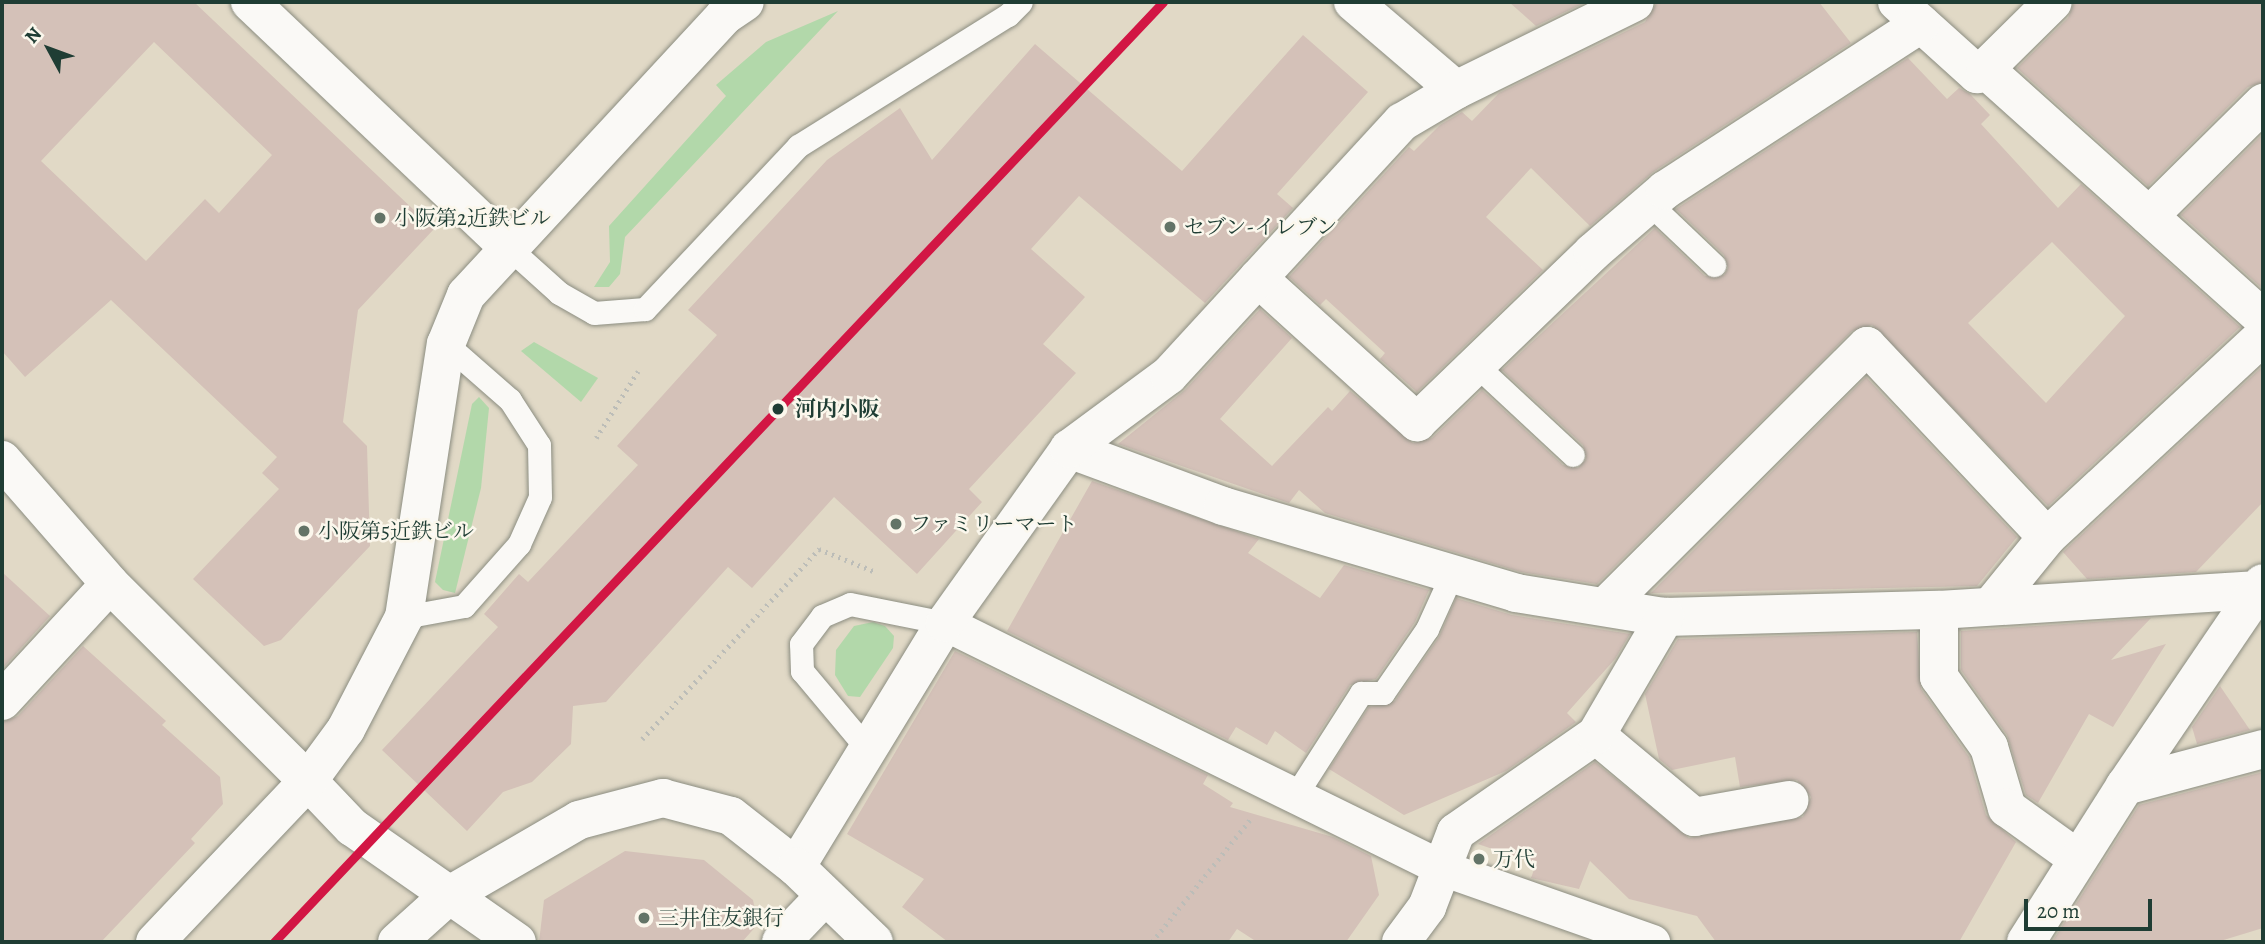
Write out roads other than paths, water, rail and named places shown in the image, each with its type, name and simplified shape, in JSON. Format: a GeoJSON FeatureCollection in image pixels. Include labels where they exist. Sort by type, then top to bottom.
{"type":"FeatureCollection","features":[{"type":"Feature","properties":{"kind":"street"},"geometry":{"type":"LineString","coordinates":[[250,2],[508,247]]}},
{"type":"Feature","properties":{"kind":"street"},"geometry":{"type":"LineString","coordinates":[[155,942],[308,781],[346,729],[404,617],[446,344],[466,295],[724,16],[745,2]]}},
{"type":"Feature","properties":{"kind":"street"},"geometry":{"type":"LineString","coordinates":[[1353,2],[1456,89]]}},
{"type":"Feature","properties":{"kind":"street"},"geometry":{"type":"LineString","coordinates":[[796,867],[865,746],[945,623],[1069,449],[1169,375],[1402,122],[1456,89],[1635,2]]}},
{"type":"Feature","properties":{"kind":"street"},"geometry":{"type":"LineString","coordinates":[[1258,278],[1417,422],[1649,203],[1909,13],[1977,74],[2053,2]]}},
{"type":"Feature","properties":{"kind":"street"},"geometry":{"type":"LineString","coordinates":[[1985,69],[2263,318]]}},
{"type":"Feature","properties":{"kind":"street"},"geometry":{"type":"LineString","coordinates":[[2149,216],[2263,103]]}},
{"type":"Feature","properties":{"kind":"street"},"geometry":{"type":"LineString","coordinates":[[1991,606],[2047,537],[2263,336]]}},
{"type":"Feature","properties":{"kind":"street"},"geometry":{"type":"LineString","coordinates":[[1607,605],[1867,346],[2047,537]]}},
{"type":"Feature","properties":{"kind":"street"},"geometry":{"type":"LineString","coordinates":[[1069,449],[1223,506],[1516,593],[1607,605],[1665,617],[1939,610],[2259,587]]}},
{"type":"Feature","properties":{"kind":"street"},"geometry":{"type":"LineString","coordinates":[[2,460],[110,584],[352,827],[448,895],[503,928],[517,942]]}},
{"type":"Feature","properties":{"kind":"street"},"geometry":{"type":"LineString","coordinates":[[2,701],[110,584]]}},
{"type":"Feature","properties":{"kind":"street"},"geometry":{"type":"LineString","coordinates":[[2026,942],[2125,786],[2259,587]]}},
{"type":"Feature","properties":{"kind":"street"},"geometry":{"type":"LineString","coordinates":[[1939,610],[1939,677],[1989,747],[2007,808],[2078,859]]}},
{"type":"Feature","properties":{"kind":"street"},"geometry":{"type":"LineString","coordinates":[[1401,942],[1427,907],[1456,832],[1596,735],[1665,617]]}},
{"type":"Feature","properties":{"kind":"street"},"geometry":{"type":"LineString","coordinates":[[945,623],[1288,789],[1442,868],[1652,942]]}},
{"type":"Feature","properties":{"kind":"street"},"geometry":{"type":"LineString","coordinates":[[1596,735],[1694,817],[1789,800]]}},
{"type":"Feature","properties":{"kind":"street"},"geometry":{"type":"LineString","coordinates":[[2125,786],[2263,749]]}},
{"type":"Feature","properties":{"kind":"street"},"geometry":{"type":"LineString","coordinates":[[397,942],[448,895],[579,820],[663,798],[731,816],[796,867],[823,898],[874,942]]}},
{"type":"Feature","properties":{"kind":"street"},"geometry":{"type":"LineString","coordinates":[[781,942],[823,898]]}},
{"type":"Feature","properties":{"kind":"lane"},"geometry":{"type":"LineString","coordinates":[[508,247],[559,293],[594,313],[645,309],[798,146],[1008,15],[1021,2]]}},
{"type":"Feature","properties":{"kind":"lane"},"geometry":{"type":"LineString","coordinates":[[1649,203],[1714,265]]}},
{"type":"Feature","properties":{"kind":"lane"},"geometry":{"type":"LineString","coordinates":[[404,617],[464,606],[519,544],[540,498],[539,445],[510,400],[446,344]]}},
{"type":"Feature","properties":{"kind":"lane"},"geometry":{"type":"LineString","coordinates":[[1476,365],[1573,455]]}},
{"type":"Feature","properties":{"kind":"lane"},"geometry":{"type":"LineString","coordinates":[[1288,789],[1361,694],[1382,693],[1427,629],[1452,574]]}},
{"type":"Feature","properties":{"kind":"lane"},"geometry":{"type":"LineString","coordinates":[[865,746],[802,671],[801,644],[822,616],[849,604],[945,623]]}},
{"type":"Feature","properties":{"kind":"place","name":"小阪第2近鉄ビル"},"geometry":{"type":"Point","coordinates":[380,218]}},
{"type":"Feature","properties":{"kind":"place","name":"セブン-イレブン"},"geometry":{"type":"Point","coordinates":[1170,227]}},
{"type":"Feature","properties":{"kind":"place","name":"河内小阪"},"geometry":{"type":"Point","coordinates":[778,409]}},
{"type":"Feature","properties":{"kind":"place","name":"ファミリーマート"},"geometry":{"type":"Point","coordinates":[896,524]}},
{"type":"Feature","properties":{"kind":"place","name":"小阪第5近鉄ビル"},"geometry":{"type":"Point","coordinates":[304,531]}},
{"type":"Feature","properties":{"kind":"place","name":"万代"},"geometry":{"type":"Point","coordinates":[1479,859]}},
{"type":"Feature","properties":{"kind":"place","name":"三井住友銀行"},"geometry":{"type":"Point","coordinates":[644,918]}}]}
